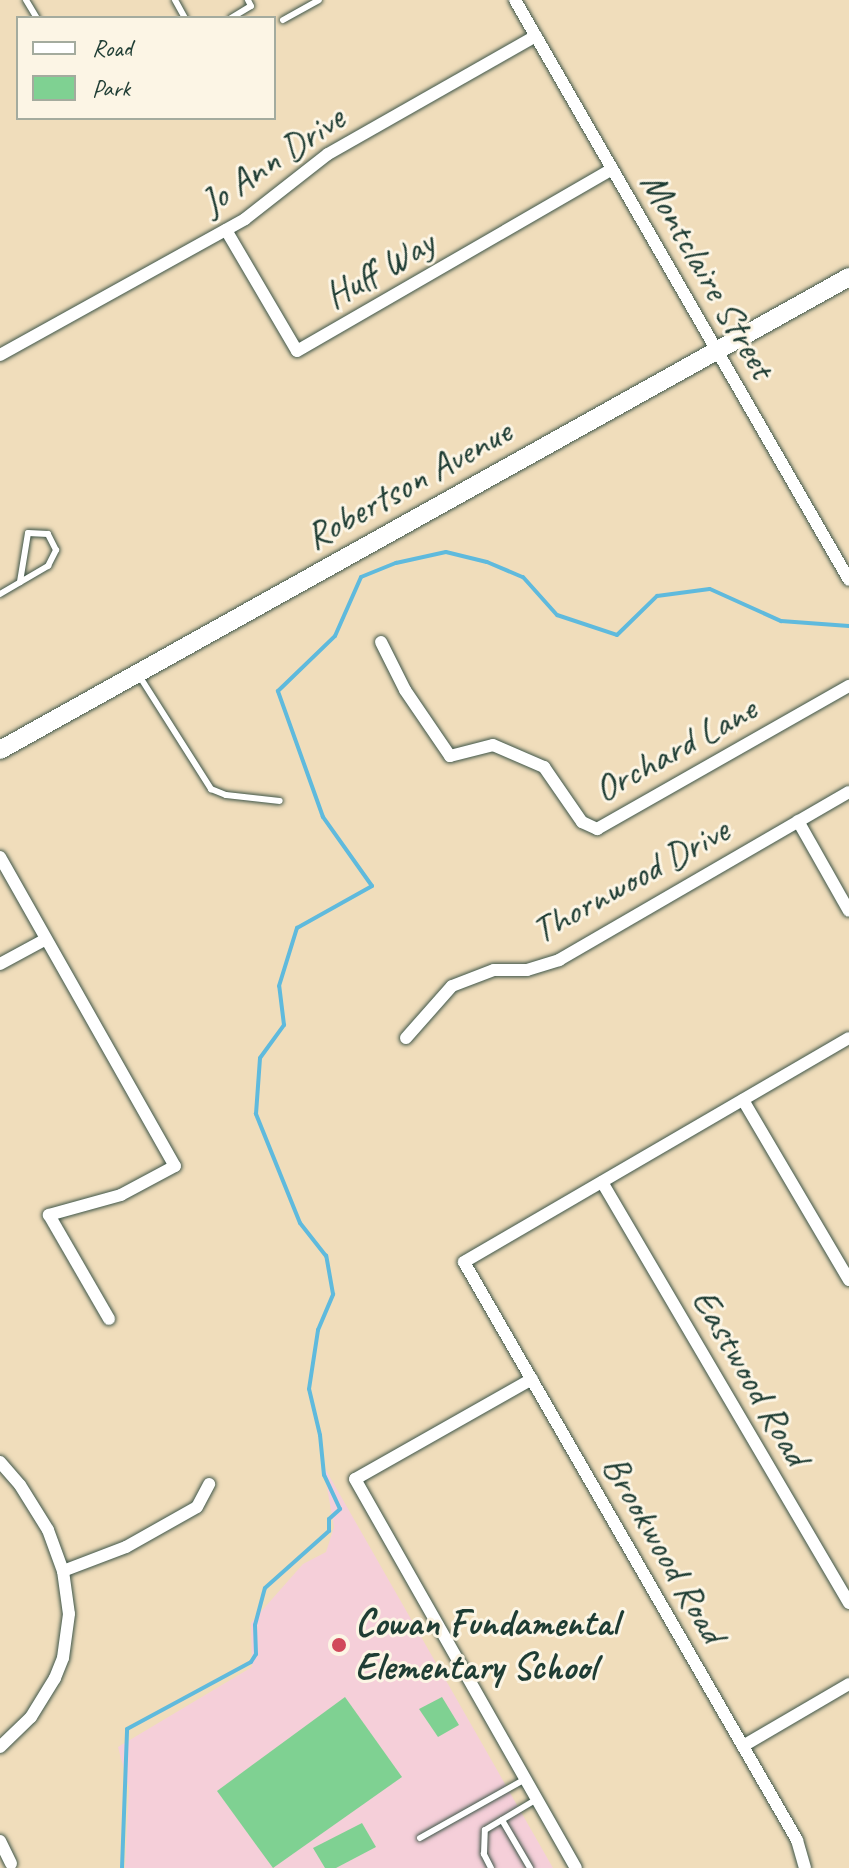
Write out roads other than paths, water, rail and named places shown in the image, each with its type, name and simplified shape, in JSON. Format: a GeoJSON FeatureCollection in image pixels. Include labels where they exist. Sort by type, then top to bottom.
{"type":"FeatureCollection","features":[{"type":"Feature","properties":{"kind":"street","name":"Montclaire Street"},"geometry":{"type":"LineString","coordinates":[[515,0],[849,580]]}},
{"type":"Feature","properties":{"kind":"street","name":"Jo Ann Drive"},"geometry":{"type":"LineString","coordinates":[[0,355],[226,230],[264,205],[328,154],[536,36]]}},
{"type":"Feature","properties":{"kind":"street","name":"Huff Way"},"geometry":{"type":"LineString","coordinates":[[226,230],[297,351],[612,169]]}},
{"type":"Feature","properties":{"kind":"street","name":"Robertson Avenue"},"geometry":{"type":"LineString","coordinates":[[0,750],[849,277]]}},
{"type":"Feature","properties":{"kind":"street","name":"Orchard Lane"},"geometry":{"type":"LineString","coordinates":[[381,642],[405,690],[450,756],[493,745],[544,767],[582,822],[597,829],[849,686]]}},
{"type":"Feature","properties":{"kind":"street","name":"Thornwood Drive"},"geometry":{"type":"LineString","coordinates":[[406,1038],[452,986],[483,973],[527,970],[559,960],[849,792]]}},
{"type":"Feature","properties":{"kind":"street"},"geometry":{"type":"LineString","coordinates":[[798,821],[849,911]]}},
{"type":"Feature","properties":{"kind":"street"},"geometry":{"type":"LineString","coordinates":[[0,857],[175,1166],[121,1195],[49,1215],[109,1319]]}},
{"type":"Feature","properties":{"kind":"street"},"geometry":{"type":"LineString","coordinates":[[0,964],[46,939]]}},
{"type":"Feature","properties":{"kind":"street"},"geometry":{"type":"LineString","coordinates":[[602,1182],[849,1038]]}},
{"type":"Feature","properties":{"kind":"street"},"geometry":{"type":"LineString","coordinates":[[743,1100],[849,1280]]}},
{"type":"Feature","properties":{"kind":"street","name":"Brookwood Road"},"geometry":{"type":"LineString","coordinates":[[602,1182],[464,1262],[797,1840],[805,1868]]}},
{"type":"Feature","properties":{"kind":"street","name":"Eastwood Road"},"geometry":{"type":"LineString","coordinates":[[602,1182],[849,1603]]}},
{"type":"Feature","properties":{"kind":"street"},"geometry":{"type":"LineString","coordinates":[[532,1379],[355,1479],[576,1868]]}},
{"type":"Feature","properties":{"kind":"street"},"geometry":{"type":"LineString","coordinates":[[0,1462],[35,1507],[48,1530],[63,1571],[69,1614],[63,1658],[45,1698],[0,1747]]}},
{"type":"Feature","properties":{"kind":"street"},"geometry":{"type":"LineString","coordinates":[[63,1571],[126,1547],[197,1507],[209,1484]]}},
{"type":"Feature","properties":{"kind":"street"},"geometry":{"type":"LineString","coordinates":[[743,1746],[849,1684]]}},
{"type":"Feature","properties":{"kind":"street"},"geometry":{"type":"LineString","coordinates":[[0,1841],[11,1864]]}},
{"type":"Feature","properties":{"kind":"lane"},"geometry":{"type":"LineString","coordinates":[[234,16],[251,6],[248,0]]}},
{"type":"Feature","properties":{"kind":"lane"},"geometry":{"type":"LineString","coordinates":[[283,20],[319,0]]}},
{"type":"Feature","properties":{"kind":"lane"},"geometry":{"type":"LineString","coordinates":[[0,594],[48,566],[56,550],[48,534],[28,533],[20,582]]}},
{"type":"Feature","properties":{"kind":"lane"},"geometry":{"type":"LineString","coordinates":[[138,673],[211,789],[226,795],[280,801]]}},
{"type":"Feature","properties":{"kind":"lane"},"geometry":{"type":"LineString","coordinates":[[420,1838],[525,1779]]}},
{"type":"Feature","properties":{"kind":"lane"},"geometry":{"type":"LineString","coordinates":[[491,1868],[484,1854],[485,1830],[537,1799]]}},
{"type":"Feature","properties":{"kind":"lane"},"geometry":{"type":"LineString","coordinates":[[502,1820],[530,1868]]}},
{"type":"Feature","properties":{"kind":"waterway"},"geometry":{"type":"LineString","coordinates":[[122,1868],[127,1729],[251,1662],[256,1654],[255,1625],[265,1588],[329,1531],[329,1519],[340,1509],[324,1475],[320,1435],[309,1389],[318,1330],[333,1294],[326,1256],[300,1223],[256,1114],[260,1058],[284,1025],[279,986],[297,928],[372,886],[323,817],[278,691],[335,636],[361,577],[396,563],[446,552],[487,562],[523,577],[557,615],[617,635],[657,596],[710,589],[781,621],[849,626]]}},
{"type":"Feature","properties":{"kind":"place","name":"Cowan Fundamental Elementary School"},"geometry":{"type":"Point","coordinates":[339,1645]}}]}
